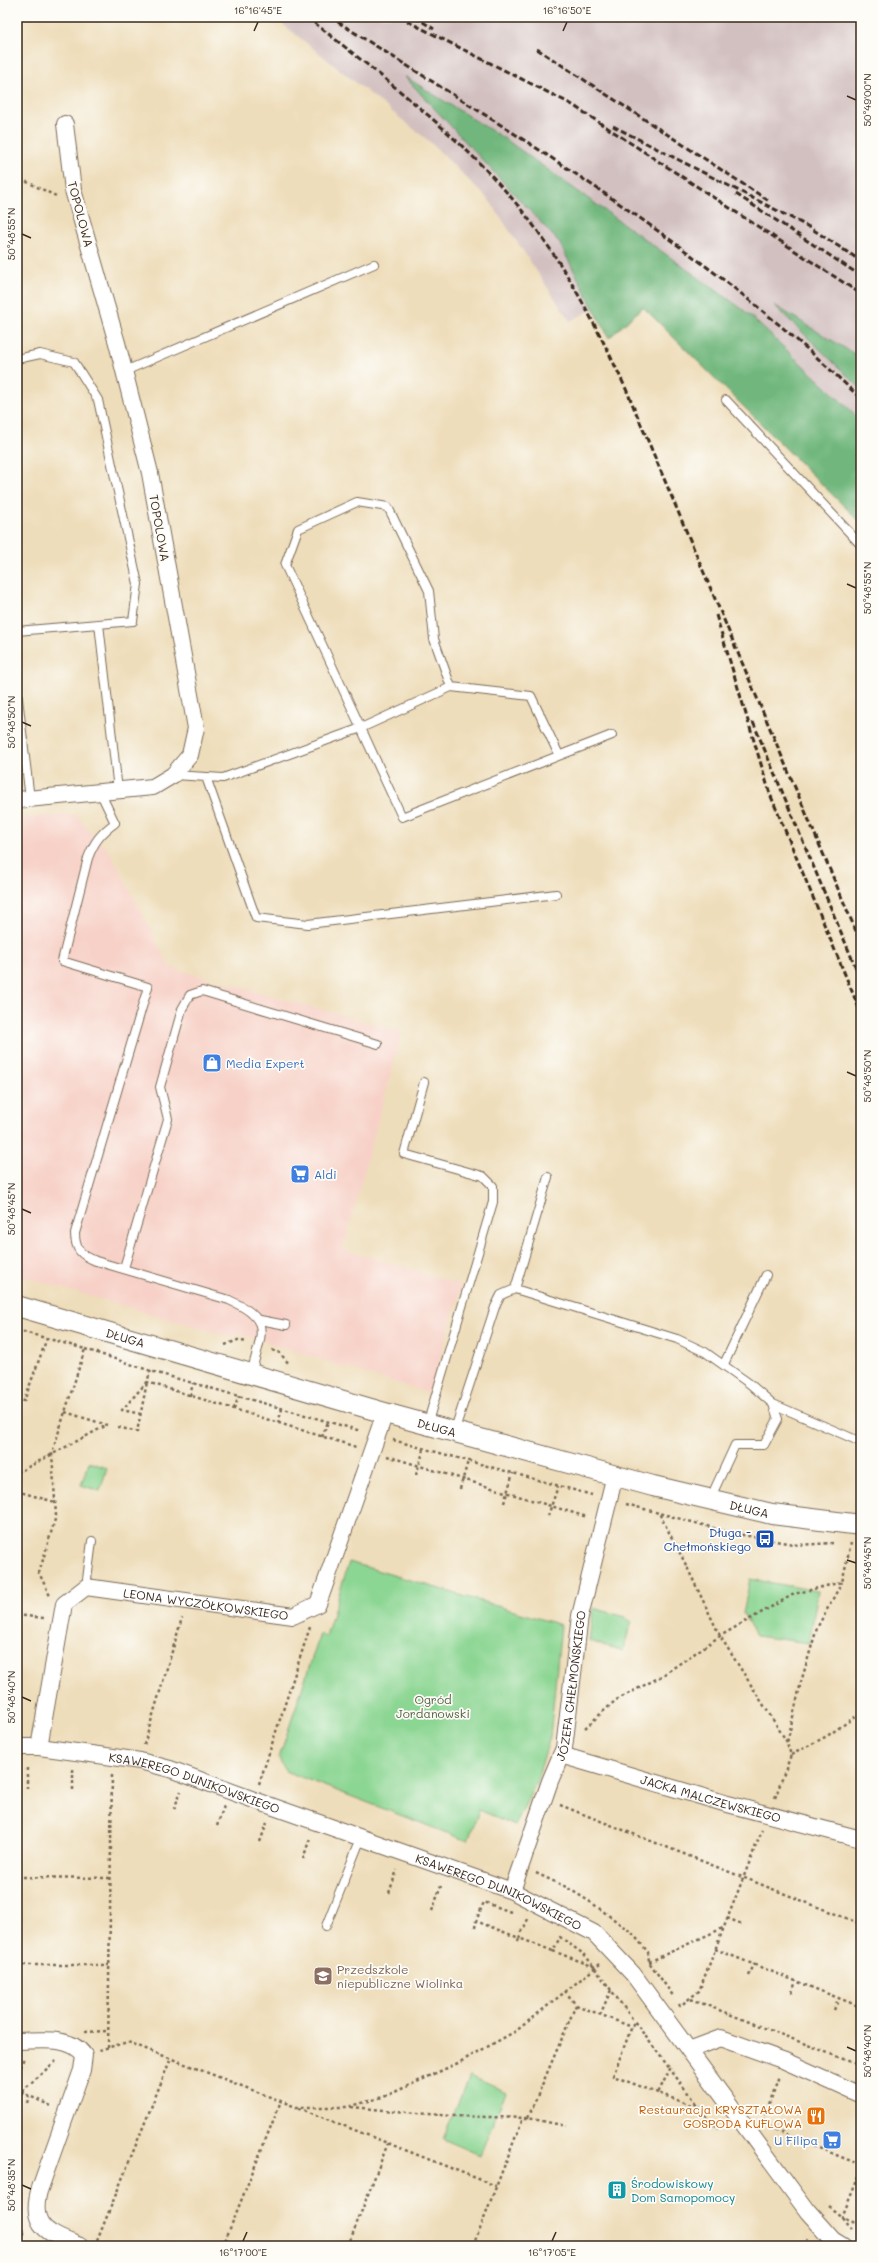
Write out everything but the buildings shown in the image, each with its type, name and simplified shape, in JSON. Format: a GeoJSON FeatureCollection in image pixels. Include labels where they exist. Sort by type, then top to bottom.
{"type":"FeatureCollection","features":[{"type":"Feature","properties":{"kind":"street","name":"TOPOLOWA"},"geometry":{"type":"LineString","coordinates":[[23,800],[153,787],[173,775],[190,755],[196,728],[150,473],[124,370],[74,190],[65,124]]}},
{"type":"Feature","properties":{"kind":"street","name":"DŁUGA"},"geometry":{"type":"LineString","coordinates":[[17,1306],[427,1425],[710,1501],[772,1514],[861,1525]]}},
{"type":"Feature","properties":{"kind":"street","name":"LEONA WYCZÓŁKOWSKIEGO"},"geometry":{"type":"LineString","coordinates":[[86,1587],[293,1616],[318,1604],[385,1413]]}},
{"type":"Feature","properties":{"kind":"street","name":"JÓZEFA CHEŁMOŃSKIEGO"},"geometry":{"type":"LineString","coordinates":[[512,1891],[550,1781],[563,1751],[580,1616],[615,1475]]}},
{"type":"Feature","properties":{"kind":"street"},"geometry":{"type":"LineString","coordinates":[[39,1747],[64,1604],[86,1587]]}},
{"type":"Feature","properties":{"kind":"street","name":"KSAWEREGO DUNIKOWSKIEGO"},"geometry":{"type":"LineString","coordinates":[[17,1747],[39,1747],[113,1757],[170,1768],[254,1800],[512,1891],[594,1933],[614,1952],[633,1974],[808,2212],[835,2244]]}},
{"type":"Feature","properties":{"kind":"street","name":"JACKA MALCZEWSKIEGO"},"geometry":{"type":"LineString","coordinates":[[563,1751],[772,1807],[861,1839]]}},
{"type":"Feature","properties":{"kind":"street"},"geometry":{"type":"LineString","coordinates":[[689,2050],[721,2038],[785,2061],[861,2094]]}},
{"type":"Feature","properties":{"kind":"street"},"geometry":{"type":"LineString","coordinates":[[21,2045],[63,2042],[74,2046],[84,2055],[82,2070],[39,2191],[35,2210],[39,2223],[46,2231],[80,2246]]}},
{"type":"Feature","properties":{"kind":"lane"},"geometry":{"type":"LineString","coordinates":[[124,370],[374,264]]}},
{"type":"Feature","properties":{"kind":"lane"},"geometry":{"type":"LineString","coordinates":[[17,359],[40,354],[74,362],[98,400],[138,584],[133,621],[17,631]]}},
{"type":"Feature","properties":{"kind":"lane"},"geometry":{"type":"LineString","coordinates":[[726,400],[861,546]]}},
{"type":"Feature","properties":{"kind":"lane"},"geometry":{"type":"LineString","coordinates":[[451,687],[434,639],[428,591],[388,507],[357,502],[298,528],[285,565],[402,818],[612,735]]}},
{"type":"Feature","properties":{"kind":"lane"},"geometry":{"type":"LineString","coordinates":[[99,624],[118,790]]}},
{"type":"Feature","properties":{"kind":"lane"},"geometry":{"type":"LineString","coordinates":[[173,775],[222,778],[361,728],[451,687],[531,696],[559,755]]}},
{"type":"Feature","properties":{"kind":"lane"},"geometry":{"type":"LineString","coordinates":[[17,690],[23,800]]}},
{"type":"Feature","properties":{"kind":"lane"},"geometry":{"type":"LineString","coordinates":[[206,777],[256,918],[308,924],[556,894]]}},
{"type":"Feature","properties":{"kind":"lane"},"geometry":{"type":"LineString","coordinates":[[100,792],[115,823],[101,834],[93,845],[88,858],[62,961],[148,987],[75,1233],[75,1245],[82,1255],[229,1300],[249,1308],[260,1320],[286,1325]]}},
{"type":"Feature","properties":{"kind":"lane"},"geometry":{"type":"LineString","coordinates":[[124,1268],[168,1119],[160,1087],[182,1009],[190,996],[202,991],[378,1044]]}},
{"type":"Feature","properties":{"kind":"lane"},"geometry":{"type":"LineString","coordinates":[[424,1082],[404,1154],[483,1176],[493,1186],[493,1202],[427,1425]]}},
{"type":"Feature","properties":{"kind":"lane"},"geometry":{"type":"LineString","coordinates":[[515,1289],[548,1177]]}},
{"type":"Feature","properties":{"kind":"lane"},"geometry":{"type":"LineString","coordinates":[[724,1364],[766,1275]]}},
{"type":"Feature","properties":{"kind":"lane"},"geometry":{"type":"LineString","coordinates":[[454,1432],[495,1307],[501,1295],[515,1289],[677,1339],[705,1352],[724,1364],[773,1404],[861,1442]]}},
{"type":"Feature","properties":{"kind":"lane"},"geometry":{"type":"LineString","coordinates":[[251,1375],[260,1338],[260,1320]]}},
{"type":"Feature","properties":{"kind":"lane"},"geometry":{"type":"LineString","coordinates":[[710,1501],[735,1445],[764,1446],[778,1419],[773,1404]]}},
{"type":"Feature","properties":{"kind":"lane"},"geometry":{"type":"LineString","coordinates":[[86,1587],[92,1541]]}},
{"type":"Feature","properties":{"kind":"lane"},"geometry":{"type":"LineString","coordinates":[[326,1926],[361,1838]]}},
{"type":"Feature","properties":{"kind":"path"},"geometry":{"type":"LineString","coordinates":[[17,174],[23,180],[61,198],[74,190]]}},
{"type":"Feature","properties":{"kind":"path"},"geometry":{"type":"LineString","coordinates":[[17,1330],[85,1349],[52,1453],[56,1516],[39,1573],[61,1620]]}},
{"type":"Feature","properties":{"kind":"path"},"geometry":{"type":"LineString","coordinates":[[17,1398],[24,1401],[47,1338]]}},
{"type":"Feature","properties":{"kind":"path"},"geometry":{"type":"LineString","coordinates":[[118,1427],[137,1432],[147,1382],[151,1370]]}},
{"type":"Feature","properties":{"kind":"path"},"geometry":{"type":"LineString","coordinates":[[147,1382],[322,1437],[463,1478],[603,1522]]}},
{"type":"Feature","properties":{"kind":"path"},"geometry":{"type":"LineString","coordinates":[[141,1414],[122,1410],[147,1382]]}},
{"type":"Feature","properties":{"kind":"path"},"geometry":{"type":"LineString","coordinates":[[190,1396],[193,1383]]}},
{"type":"Feature","properties":{"kind":"path"},"geometry":{"type":"LineString","coordinates":[[234,1409],[239,1396]]}},
{"type":"Feature","properties":{"kind":"path"},"geometry":{"type":"LineString","coordinates":[[278,1423],[282,1409]]}},
{"type":"Feature","properties":{"kind":"path"},"geometry":{"type":"LineString","coordinates":[[17,1473],[107,1425],[65,1412]]}},
{"type":"Feature","properties":{"kind":"path"},"geometry":{"type":"LineString","coordinates":[[322,1437],[328,1422]]}},
{"type":"Feature","properties":{"kind":"path"},"geometry":{"type":"LineString","coordinates":[[416,1475],[424,1448]]}},
{"type":"Feature","properties":{"kind":"path"},"geometry":{"type":"LineString","coordinates":[[460,1489],[468,1461]]}},
{"type":"Feature","properties":{"kind":"path"},"geometry":{"type":"LineString","coordinates":[[504,1503],[513,1473]]}},
{"type":"Feature","properties":{"kind":"path"},"geometry":{"type":"LineString","coordinates":[[548,1516],[558,1486]]}},
{"type":"Feature","properties":{"kind":"path"},"geometry":{"type":"LineString","coordinates":[[17,1490],[56,1502]]}},
{"type":"Feature","properties":{"kind":"path"},"geometry":{"type":"LineString","coordinates":[[533,1870],[579,1895],[614,1918],[648,1952],[649,1962],[680,2006],[691,1999],[699,1991],[791,1755],[787,1743],[720,1636],[685,1563],[658,1513],[732,1534],[798,1545]]}},
{"type":"Feature","properties":{"kind":"path"},"geometry":{"type":"LineString","coordinates":[[787,1743],[801,1682],[817,1628],[842,1582],[851,1542]]}},
{"type":"Feature","properties":{"kind":"path"},"geometry":{"type":"LineString","coordinates":[[563,1751],[616,1700],[660,1677],[720,1636],[794,1594],[842,1582]]}},
{"type":"Feature","properties":{"kind":"path"},"geometry":{"type":"LineString","coordinates":[[17,1615],[61,1620]]}},
{"type":"Feature","properties":{"kind":"path"},"geometry":{"type":"LineString","coordinates":[[140,1761],[182,1618]]}},
{"type":"Feature","properties":{"kind":"path"},"geometry":{"type":"LineString","coordinates":[[254,1800],[303,1648]]}},
{"type":"Feature","properties":{"kind":"path"},"geometry":{"type":"LineString","coordinates":[[791,1755],[827,1736],[861,1713]]}},
{"type":"Feature","properties":{"kind":"path"},"geometry":{"type":"LineString","coordinates":[[108,2048],[113,1757]]}},
{"type":"Feature","properties":{"kind":"path"},"geometry":{"type":"LineString","coordinates":[[22,1766],[35,1766]]}},
{"type":"Feature","properties":{"kind":"path"},"geometry":{"type":"LineString","coordinates":[[27,1766],[27,1789]]}},
{"type":"Feature","properties":{"kind":"path"},"geometry":{"type":"LineString","coordinates":[[66,1768],[74,1769],[73,1790]]}},
{"type":"Feature","properties":{"kind":"path"},"geometry":{"type":"LineString","coordinates":[[105,1773],[119,1776]]}},
{"type":"Feature","properties":{"kind":"path"},"geometry":{"type":"LineString","coordinates":[[174,1788],[181,1790],[174,1809]]}},
{"type":"Feature","properties":{"kind":"path"},"geometry":{"type":"LineString","coordinates":[[552,1802],[861,1924]]}},
{"type":"Feature","properties":{"kind":"path"},"geometry":{"type":"LineString","coordinates":[[389,1893],[397,1870]]}},
{"type":"Feature","properties":{"kind":"path"},"geometry":{"type":"LineString","coordinates":[[17,1877],[111,1878]]}},
{"type":"Feature","properties":{"kind":"path"},"geometry":{"type":"LineString","coordinates":[[432,1911],[441,1886]]}},
{"type":"Feature","properties":{"kind":"path"},"geometry":{"type":"LineString","coordinates":[[475,1928],[476,1921],[484,1902],[513,1913]]}},
{"type":"Feature","properties":{"kind":"path"},"geometry":{"type":"LineString","coordinates":[[517,1944],[527,1918],[532,1921]]}},
{"type":"Feature","properties":{"kind":"path"},"geometry":{"type":"LineString","coordinates":[[727,1918],[742,1924]]}},
{"type":"Feature","properties":{"kind":"path"},"geometry":{"type":"LineString","coordinates":[[476,1921],[595,1968]]}},
{"type":"Feature","properties":{"kind":"path"},"geometry":{"type":"LineString","coordinates":[[633,1974],[649,1962],[723,1928]]}},
{"type":"Feature","properties":{"kind":"path"},"geometry":{"type":"LineString","coordinates":[[554,1934],[585,1955],[697,2105],[718,2129]]}},
{"type":"Feature","properties":{"kind":"path"},"geometry":{"type":"LineString","coordinates":[[553,1951],[560,1937]]}},
{"type":"Feature","properties":{"kind":"path"},"geometry":{"type":"LineString","coordinates":[[715,1949],[861,2008]]}},
{"type":"Feature","properties":{"kind":"path"},"geometry":{"type":"LineString","coordinates":[[348,2107],[386,2096],[458,2063],[516,2031],[614,1952]]}},
{"type":"Feature","properties":{"kind":"path"},"geometry":{"type":"LineString","coordinates":[[749,1976],[754,1964]]}},
{"type":"Feature","properties":{"kind":"path"},"geometry":{"type":"LineString","coordinates":[[17,1965],[109,1965]]}},
{"type":"Feature","properties":{"kind":"path"},"geometry":{"type":"LineString","coordinates":[[792,1993],[796,1981]]}},
{"type":"Feature","properties":{"kind":"path"},"geometry":{"type":"LineString","coordinates":[[600,2015],[611,1990]]}},
{"type":"Feature","properties":{"kind":"path"},"geometry":{"type":"LineString","coordinates":[[565,1991],[576,2005],[632,2027]]}},
{"type":"Feature","properties":{"kind":"path"},"geometry":{"type":"LineString","coordinates":[[834,2010],[839,1998]]}},
{"type":"Feature","properties":{"kind":"path"},"geometry":{"type":"LineString","coordinates":[[691,1999],[861,2066]]}},
{"type":"Feature","properties":{"kind":"path"},"geometry":{"type":"LineString","coordinates":[[528,2118],[576,2005]]}},
{"type":"Feature","properties":{"kind":"path"},"geometry":{"type":"LineString","coordinates":[[634,2021],[613,2076],[691,2105],[697,2105]]}},
{"type":"Feature","properties":{"kind":"path"},"geometry":{"type":"LineString","coordinates":[[84,2055],[128,2042],[496,2186]]}},
{"type":"Feature","properties":{"kind":"path"},"geometry":{"type":"LineString","coordinates":[[17,2079],[21,2045]]}},
{"type":"Feature","properties":{"kind":"path"},"geometry":{"type":"LineString","coordinates":[[17,2091],[21,2092],[60,2058],[56,2055]]}},
{"type":"Feature","properties":{"kind":"path"},"geometry":{"type":"LineString","coordinates":[[96,2245],[171,2058]]}},
{"type":"Feature","properties":{"kind":"path"},"geometry":{"type":"LineString","coordinates":[[761,2125],[785,2061]]}},
{"type":"Feature","properties":{"kind":"path"},"geometry":{"type":"LineString","coordinates":[[658,2093],[670,2069]]}},
{"type":"Feature","properties":{"kind":"path"},"geometry":{"type":"LineString","coordinates":[[27,2103],[29,2096]]}},
{"type":"Feature","properties":{"kind":"path"},"geometry":{"type":"LineString","coordinates":[[223,2246],[281,2101]]}},
{"type":"Feature","properties":{"kind":"path"},"geometry":{"type":"LineString","coordinates":[[296,2107],[348,2107],[451,2116],[528,2118],[566,2126]]}},
{"type":"Feature","properties":{"kind":"path"},"geometry":{"type":"LineString","coordinates":[[473,2246],[523,2118]]}},
{"type":"Feature","properties":{"kind":"path"},"geometry":{"type":"LineString","coordinates":[[768,2128],[861,2165]]}},
{"type":"Feature","properties":{"kind":"path"},"geometry":{"type":"LineString","coordinates":[[348,2246],[388,2143]]}},
{"type":"Feature","properties":{"kind":"path"},"geometry":{"type":"LineString","coordinates":[[861,2171],[842,2217],[861,2224]]}},
{"type":"Feature","properties":{"kind":"path"},"geometry":{"type":"LineString","coordinates":[[18,2246],[24,2230]]}},
{"type":"Feature","properties":{"kind":"shaded area"},"geometry":{"type":"Polygon","coordinates":[[[274,17],[861,17],[861,509],[626,292],[570,321],[489,200],[430,142],[274,17]]]}},
{"type":"Feature","properties":{"kind":"shaded area"},"geometry":{"type":"Polygon","coordinates":[[[75,814],[111,854],[169,966],[182,971],[402,1032],[343,1249],[462,1285],[429,1393],[239,1334],[231,1337],[17,1275],[17,819],[75,814]]]}},
{"type":"Feature","properties":{"kind":"green space"},"geometry":{"type":"Polygon","coordinates":[[[404,76],[505,139],[745,311],[861,420],[861,523],[643,307],[609,338],[559,242],[404,76]]]}},
{"type":"Feature","properties":{"kind":"green space"},"geometry":{"type":"Polygon","coordinates":[[[774,305],[861,358],[861,389],[774,305]]]}},
{"type":"Feature","properties":{"kind":"green space"},"geometry":{"type":"Polygon","coordinates":[[[89,1462],[107,1468],[100,1491],[81,1485],[89,1462]]]}},
{"type":"Feature","properties":{"kind":"green space","name":"Ogród Jordanowski"},"geometry":{"type":"Polygon","coordinates":[[[349,1562],[561,1625],[550,1737],[536,1783],[515,1825],[479,1810],[468,1841],[285,1771],[279,1758],[320,1634],[326,1636],[349,1562]]]}},
{"type":"Feature","properties":{"kind":"green space"},"geometry":{"type":"Polygon","coordinates":[[[750,1579],[818,1591],[809,1643],[756,1636],[743,1613],[750,1579]]]}},
{"type":"Feature","properties":{"kind":"green space"},"geometry":{"type":"Polygon","coordinates":[[[593,1608],[625,1617],[631,1622],[623,1651],[589,1641],[593,1608]]]}},
{"type":"Feature","properties":{"kind":"green space"},"geometry":{"type":"Polygon","coordinates":[[[470,2076],[506,2092],[480,2155],[443,2139],[470,2076]]]}},
{"type":"Feature","properties":{"kind":"railway"},"geometry":{"type":"LineString","coordinates":[[307,17],[416,105],[467,151],[515,202],[532,223],[563,268],[590,316],[626,389],[861,943]]}},
{"type":"Feature","properties":{"kind":"railway"},"geometry":{"type":"LineString","coordinates":[[330,17],[538,149],[606,194],[673,242],[738,291],[801,343],[861,399]]}},
{"type":"Feature","properties":{"kind":"railway"},"geometry":{"type":"LineString","coordinates":[[399,17],[571,104],[861,294]]}},
{"type":"Feature","properties":{"kind":"railway"},"geometry":{"type":"LineString","coordinates":[[415,17],[434,29]]}},
{"type":"Feature","properties":{"kind":"railway"},"geometry":{"type":"LineString","coordinates":[[537,49],[769,201]]}},
{"type":"Feature","properties":{"kind":"railway"},"geometry":{"type":"LineString","coordinates":[[613,126],[809,227],[861,261]]}},
{"type":"Feature","properties":{"kind":"railway"},"geometry":{"type":"LineString","coordinates":[[736,194],[861,276]]}},
{"type":"Feature","properties":{"kind":"railway"},"geometry":{"type":"LineString","coordinates":[[716,615],[770,794],[861,1013]]}},
{"type":"Feature","properties":{"kind":"railway"},"geometry":{"type":"LineString","coordinates":[[753,722],[861,980]]}},
{"type":"Feature","properties":{"kind":"place","name":"Media Expert"},"geometry":{"type":"Point","coordinates":[212,1063]}},
{"type":"Feature","properties":{"kind":"place","name":"Aldi"},"geometry":{"type":"Point","coordinates":[300,1174]}},
{"type":"Feature","properties":{"kind":"place","name":"Długa - Chełmońskiego"},"geometry":{"type":"Point","coordinates":[765,1539]}},
{"type":"Feature","properties":{"kind":"place","name":"Przedszkole niepubliczne Wiolinka"},"geometry":{"type":"Point","coordinates":[323,1976]}},
{"type":"Feature","properties":{"kind":"place","name":"Restauracja KRYSZTAŁOWA GOSPODA KUFLOWA"},"geometry":{"type":"Point","coordinates":[816,2116]}},
{"type":"Feature","properties":{"kind":"place","name":"U Filipa"},"geometry":{"type":"Point","coordinates":[832,2140]}},
{"type":"Feature","properties":{"kind":"place","name":"Środowiskowy Dom Samopomocy"},"geometry":{"type":"Point","coordinates":[617,2190]}}]}
